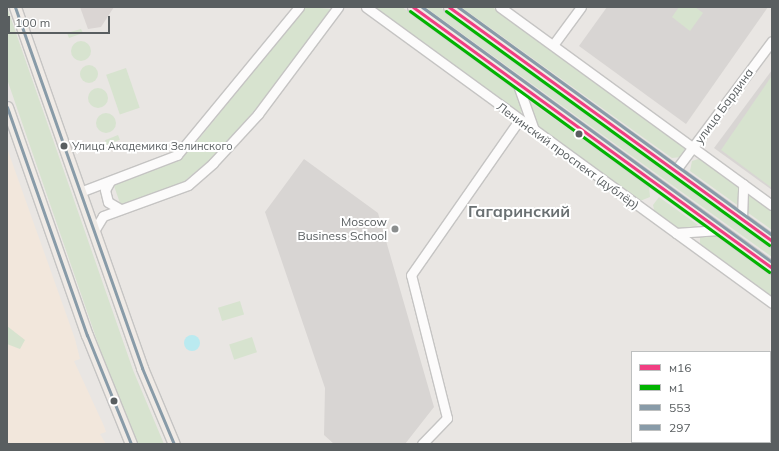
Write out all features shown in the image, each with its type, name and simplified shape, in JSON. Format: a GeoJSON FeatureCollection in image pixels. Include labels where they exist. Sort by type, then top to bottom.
{"type":"FeatureCollection","features":[{"type":"Feature","properties":{"kind":"main road"},"geometry":{"type":"LineString","coordinates":[[16,7],[142,368],[174,444]]}},
{"type":"Feature","properties":{"kind":"main road"},"geometry":{"type":"LineString","coordinates":[[413,7],[772,268]]}},
{"type":"Feature","properties":{"kind":"main road"},"geometry":{"type":"LineString","coordinates":[[449,7],[772,241]]}},
{"type":"Feature","properties":{"kind":"main road"},"geometry":{"type":"LineString","coordinates":[[7,107],[95,356],[131,444]]}},
{"type":"Feature","properties":{"kind":"street"},"geometry":{"type":"LineString","coordinates":[[80,192],[170,159],[183,150],[299,7]]}},
{"type":"Feature","properties":{"kind":"street","name":"Ленинский проспект (дублёр)"},"geometry":{"type":"LineString","coordinates":[[366,7],[535,132],[772,303]]}},
{"type":"Feature","properties":{"kind":"street"},"geometry":{"type":"LineString","coordinates":[[500,7],[772,205]]}},
{"type":"Feature","properties":{"kind":"street"},"geometry":{"type":"LineString","coordinates":[[553,45],[581,7]]}},
{"type":"Feature","properties":{"kind":"street"},"geometry":{"type":"LineString","coordinates":[[94,231],[98,219],[120,209],[188,185],[213,164],[258,114],[336,9]]}},
{"type":"Feature","properties":{"kind":"street","name":"улица Бардина"},"geometry":{"type":"LineString","coordinates":[[675,171],[694,148],[772,41]]}},
{"type":"Feature","properties":{"kind":"street"},"geometry":{"type":"LineString","coordinates":[[516,82],[523,92],[535,132]]}},
{"type":"Feature","properties":{"kind":"street"},"geometry":{"type":"LineString","coordinates":[[422,444],[447,418],[411,275],[519,120]]}},
{"type":"Feature","properties":{"kind":"street"},"geometry":{"type":"LineString","coordinates":[[110,181],[105,190],[106,198],[111,206],[120,209]]}},
{"type":"Feature","properties":{"kind":"street"},"geometry":{"type":"LineString","coordinates":[[742,219],[743,184]]}},
{"type":"Feature","properties":{"kind":"street"},"geometry":{"type":"LineString","coordinates":[[675,233],[687,235],[709,228],[719,230]]}},
{"type":"Feature","properties":{"kind":"shaded area"},"geometry":{"type":"Polygon","coordinates":[[[80,7],[114,7],[101,27],[88,29],[80,7]]]}},
{"type":"Feature","properties":{"kind":"shaded area"},"geometry":{"type":"Polygon","coordinates":[[[607,7],[768,7],[686,124],[579,46],[607,7]]]}},
{"type":"Feature","properties":{"kind":"shaded area"},"geometry":{"type":"Polygon","coordinates":[[[772,70],[772,190],[714,148],[772,70]]]}},
{"type":"Feature","properties":{"kind":"shaded area"},"geometry":{"type":"Polygon","coordinates":[[[7,148],[75,339],[80,359],[74,361],[104,426],[106,432],[100,434],[106,444],[7,444],[7,148]]]}},
{"type":"Feature","properties":{"kind":"shaded area"},"geometry":{"type":"Polygon","coordinates":[[[304,159],[378,213],[434,407],[405,444],[334,444],[324,435],[325,388],[265,212],[304,159]]]}},
{"type":"Feature","properties":{"kind":"green space"},"geometry":{"type":"Polygon","coordinates":[[[7,7],[133,370],[164,444],[135,444],[122,413],[7,79],[7,7]]]}},
{"type":"Feature","properties":{"kind":"green space"},"geometry":{"type":"Polygon","coordinates":[[[306,7],[333,9],[255,110],[213,157],[181,184],[121,206],[113,183],[167,163],[194,145],[306,7]]]}},
{"type":"Feature","properties":{"kind":"green space"},"geometry":{"type":"Polygon","coordinates":[[[373,7],[402,7],[519,92],[522,118],[373,7]]]}},
{"type":"Feature","properties":{"kind":"green space"},"geometry":{"type":"Polygon","coordinates":[[[425,7],[440,7],[558,92],[772,248],[772,257],[425,7]]]}},
{"type":"Feature","properties":{"kind":"green space"},"geometry":{"type":"Polygon","coordinates":[[[461,7],[492,7],[684,146],[685,152],[681,157],[672,158],[461,7]]]}},
{"type":"Feature","properties":{"kind":"green space"},"geometry":{"type":"Polygon","coordinates":[[[679,7],[695,7],[703,13],[690,31],[672,17],[679,7]]]}},
{"type":"Feature","properties":{"kind":"green space"},"geometry":{"type":"Polygon","coordinates":[[[81,29],[83,33],[69,38],[67,33],[81,29]]]}},
{"type":"Feature","properties":{"kind":"green space"},"geometry":{"type":"Polygon","coordinates":[[[81,41],[88,44],[91,51],[88,58],[81,61],[74,58],[71,51],[74,44],[81,41]]]}},
{"type":"Feature","properties":{"kind":"green space"},"geometry":{"type":"Polygon","coordinates":[[[85,65],[93,65],[98,70],[96,81],[93,83],[85,83],[80,78],[80,70],[85,65]]]}},
{"type":"Feature","properties":{"kind":"green space"},"geometry":{"type":"Polygon","coordinates":[[[126,68],[140,108],[120,115],[106,75],[126,68]]]}},
{"type":"Feature","properties":{"kind":"green space"},"geometry":{"type":"Polygon","coordinates":[[[771,77],[772,78],[772,188],[721,150],[771,77]]]}},
{"type":"Feature","properties":{"kind":"green space"},"geometry":{"type":"Polygon","coordinates":[[[98,88],[105,91],[108,98],[105,105],[98,108],[91,105],[88,98],[91,91],[98,88]]]}},
{"type":"Feature","properties":{"kind":"green space"},"geometry":{"type":"Polygon","coordinates":[[[529,101],[649,186],[650,197],[640,201],[532,122],[529,101]]]}},
{"type":"Feature","properties":{"kind":"green space"},"geometry":{"type":"Polygon","coordinates":[[[106,113],[113,116],[116,123],[113,130],[106,133],[99,130],[96,123],[99,116],[106,113]]]}},
{"type":"Feature","properties":{"kind":"green space"},"geometry":{"type":"Polygon","coordinates":[[[118,135],[120,140],[107,145],[105,140],[118,135]]]}},
{"type":"Feature","properties":{"kind":"green space"},"geometry":{"type":"Polygon","coordinates":[[[701,158],[772,209],[772,230],[690,171],[692,161],[701,158]]]}},
{"type":"Feature","properties":{"kind":"green space"},"geometry":{"type":"Polygon","coordinates":[[[659,197],[698,225],[680,233],[655,214],[653,205],[659,197]]]}},
{"type":"Feature","properties":{"kind":"green space"},"geometry":{"type":"Polygon","coordinates":[[[710,231],[772,276],[772,298],[700,245],[700,236],[710,231]]]}},
{"type":"Feature","properties":{"kind":"green space"},"geometry":{"type":"Polygon","coordinates":[[[240,301],[244,314],[222,321],[218,308],[240,301]]]}},
{"type":"Feature","properties":{"kind":"green space"},"geometry":{"type":"Polygon","coordinates":[[[7,326],[25,340],[20,349],[7,344],[7,326]]]}},
{"type":"Feature","properties":{"kind":"green space"},"geometry":{"type":"Polygon","coordinates":[[[252,337],[257,352],[234,360],[229,344],[252,337]]]}},
{"type":"Feature","properties":{"kind":"water"},"geometry":{"type":"Polygon","coordinates":[[[189,335],[195,335],[200,340],[198,349],[195,351],[189,351],[184,346],[184,340],[189,335]]]}},
{"type":"Feature","properties":{"kind":"transit line","name":"297"},"geometry":{"type":"LineString","coordinates":[[15,7],[142,368],[174,444]]}},
{"type":"Feature","properties":{"kind":"transit line","name":"м16"},"geometry":{"type":"LineString","coordinates":[[413,7],[772,268]]}},
{"type":"Feature","properties":{"kind":"transit line","name":"553"},"geometry":{"type":"LineString","coordinates":[[422,7],[772,262]]}},
{"type":"Feature","properties":{"kind":"transit line","name":"м16"},"geometry":{"type":"LineString","coordinates":[[449,7],[772,241]]}},
{"type":"Feature","properties":{"kind":"transit line","name":"553"},"geometry":{"type":"LineString","coordinates":[[458,7],[772,235]]}},
{"type":"Feature","properties":{"kind":"transit line","name":"м1"},"geometry":{"type":"LineString","coordinates":[[410,11],[769,272]]}},
{"type":"Feature","properties":{"kind":"transit line","name":"м1"},"geometry":{"type":"LineString","coordinates":[[446,11],[769,245]]}},
{"type":"Feature","properties":{"kind":"transit line","name":"297"},"geometry":{"type":"LineString","coordinates":[[7,107],[87,335],[131,444]]}},
{"type":"Feature","properties":{"kind":"place","name":"Улица Академика Зелинского"},"geometry":{"type":"Point","coordinates":[64,146]}},
{"type":"Feature","properties":{"kind":"place","name":"Moscow Business School"},"geometry":{"type":"Point","coordinates":[395,229]}},
{"type":"Feature","properties":{"kind":"district","name":"Гагаринский"},"geometry":{"type":"Point","coordinates":[519,211]}}]}
